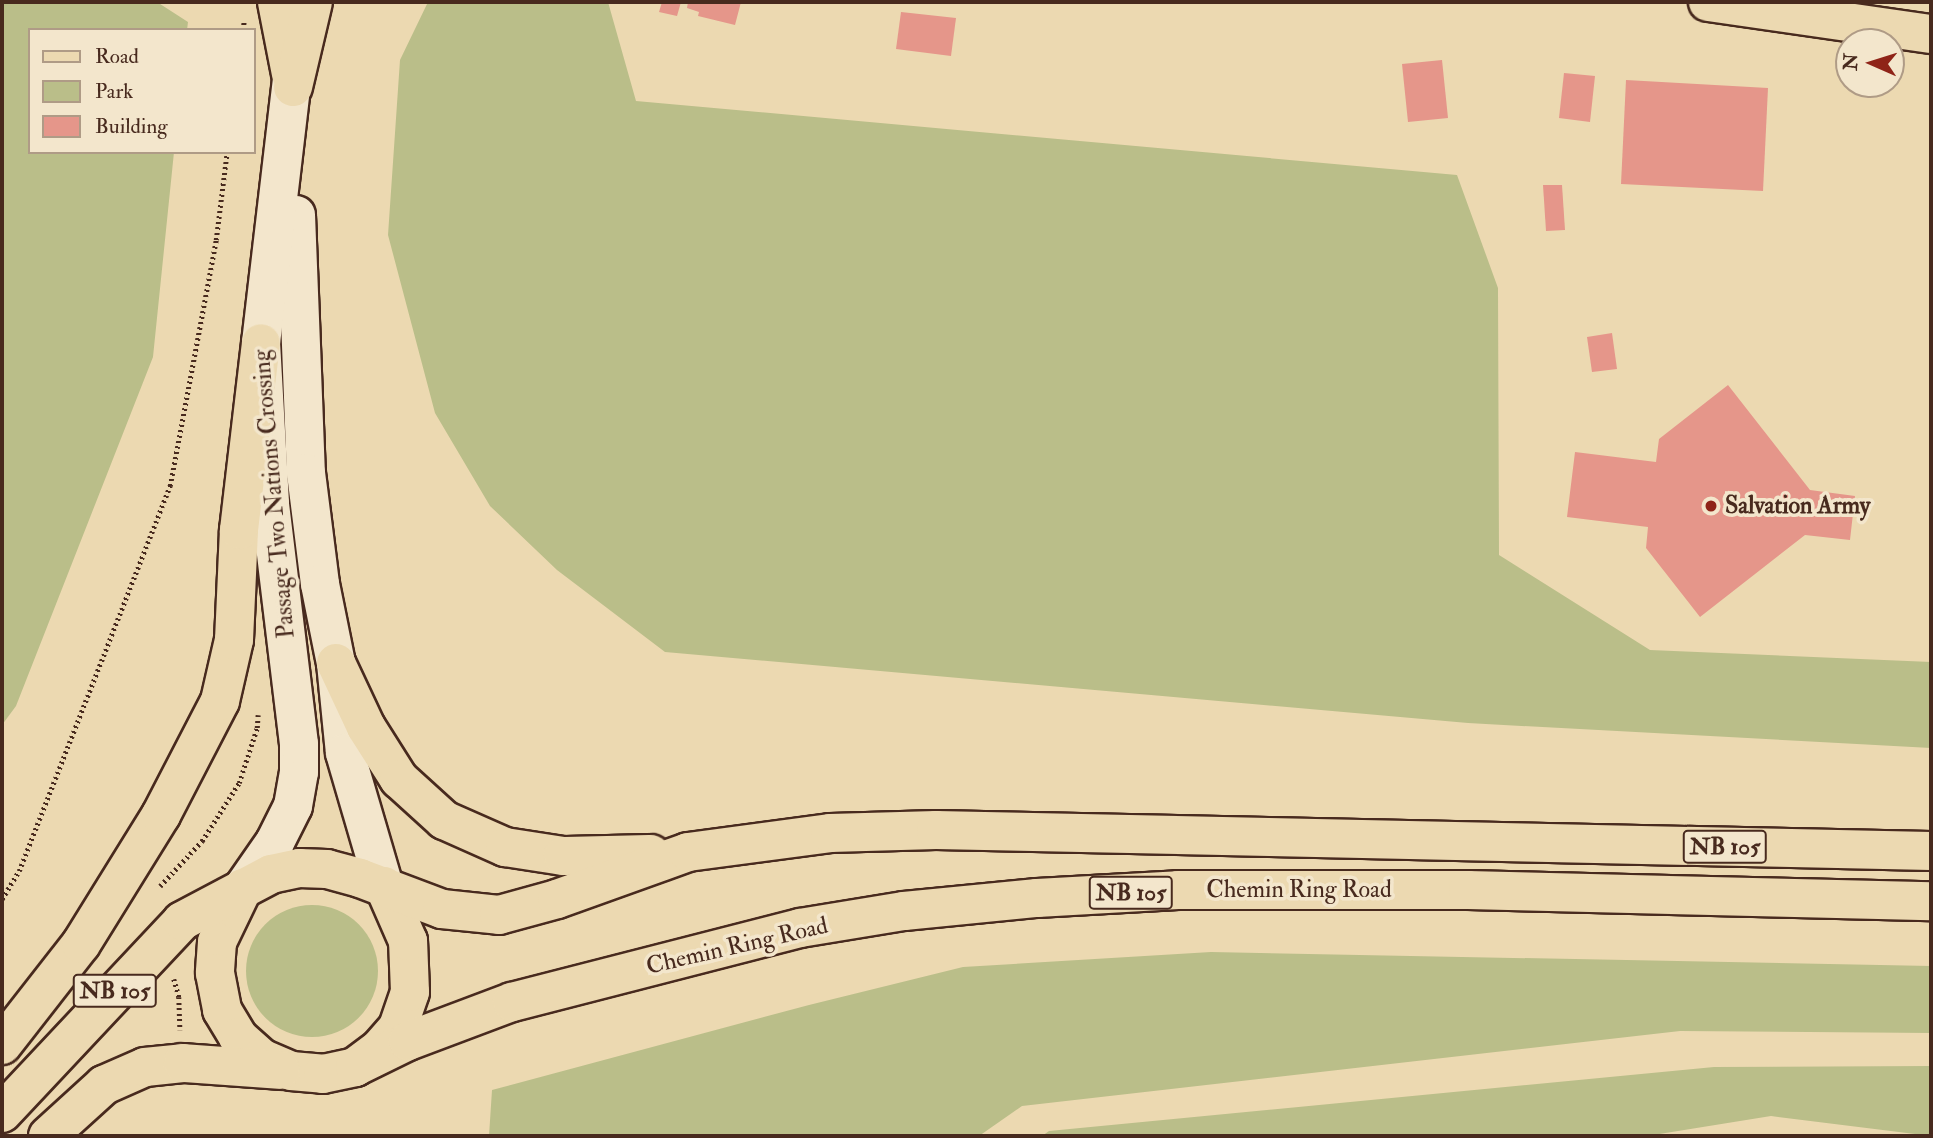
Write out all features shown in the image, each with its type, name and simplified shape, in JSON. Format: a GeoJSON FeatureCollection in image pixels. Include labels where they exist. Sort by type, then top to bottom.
{"type":"FeatureCollection","features":[{"type":"Feature","properties":{"kind":"main road"},"geometry":{"type":"LineString","coordinates":[[276,2],[293,87]]}},
{"type":"Feature","properties":{"kind":"main road","name":"Passage Two Nations Crossing"},"geometry":{"type":"LineString","coordinates":[[243,888],[275,842],[293,806],[299,772],[299,744],[278,586],[261,343],[293,87],[299,2]]}},
{"type":"Feature","properties":{"kind":"main road"},"geometry":{"type":"LineString","coordinates":[[293,87],[313,2]]}},
{"type":"Feature","properties":{"kind":"main road"},"geometry":{"type":"LineString","coordinates":[[1709,2],[1931,34]]}},
{"type":"Feature","properties":{"kind":"main road","name":"Passage Two Nations Crossing"},"geometry":{"type":"LineString","coordinates":[[293,87],[306,473],[320,584],[336,663],[345,753],[384,886]]}},
{"type":"Feature","properties":{"kind":"main road"},"geometry":{"type":"LineString","coordinates":[[2,1045],[80,944],[161,815],[220,701],[234,640],[239,530],[261,343]]}},
{"type":"Feature","properties":{"kind":"main road"},"geometry":{"type":"LineString","coordinates":[[336,663],[366,727],[399,779],[444,820],[505,847],[563,856],[688,852]]}},
{"type":"Feature","properties":{"kind":"main road","name":"Chemin Ring Road"},"geometry":{"type":"LineString","coordinates":[[384,886],[442,909],[499,915],[557,899],[688,852],[830,833],[936,830],[1931,852]]}},
{"type":"Feature","properties":{"kind":"main road"},"geometry":{"type":"LineString","coordinates":[[48,1136],[104,1085],[145,1067],[183,1063],[323,1074],[355,1067],[380,1048],[398,1027],[410,992],[408,941],[384,886],[327,869],[299,868],[271,874],[243,888],[217,942],[215,972],[222,1010],[238,1037],[261,1058],[291,1071]]}},
{"type":"Feature","properties":{"kind":"main road","name":"NB 105"},"geometry":{"type":"LineString","coordinates":[[2,1113],[182,921],[243,888]]}},
{"type":"Feature","properties":{"kind":"main road","name":"Chemin Ring Road"},"geometry":{"type":"LineString","coordinates":[[355,1067],[408,1041],[512,1002],[800,928],[918,909],[1178,890],[1468,890],[1931,901]]}},
{"type":"Feature","properties":{"kind":"path"},"geometry":{"type":"LineString","coordinates":[[2,899],[19,871],[170,486],[216,240],[227,154]]}},
{"type":"Feature","properties":{"kind":"path"},"geometry":{"type":"LineString","coordinates":[[155,892],[202,841],[239,783],[257,728],[259,706]]}},
{"type":"Feature","properties":{"kind":"path"},"geometry":{"type":"LineString","coordinates":[[169,971],[179,997],[181,1041]]}},
{"type":"Feature","properties":{"kind":"green space"},"geometry":{"type":"Polygon","coordinates":[[[2,2],[157,2],[188,22],[187,28],[28,28],[28,154],[174,154],[153,357],[16,706],[2,725],[2,2]]]}},
{"type":"Feature","properties":{"kind":"green space"},"geometry":{"type":"Polygon","coordinates":[[[428,2],[608,2],[636,101],[1457,175],[1498,288],[1499,555],[1650,650],[1931,662],[1931,748],[1468,723],[665,652],[557,570],[490,506],[435,413],[388,235],[400,60],[428,2]]]}},
{"type":"Feature","properties":{"kind":"green space"},"geometry":{"type":"Polygon","coordinates":[[[312,905],[337,910],[358,925],[373,946],[378,971],[373,996],[358,1017],[337,1032],[312,1037],[287,1032],[266,1017],[251,996],[246,971],[251,946],[266,925],[287,910],[312,905]]]}},
{"type":"Feature","properties":{"kind":"green space"},"geometry":{"type":"Polygon","coordinates":[[[1211,952],[1931,966],[1931,1033],[1680,1031],[1022,1106],[979,1136],[489,1136],[492,1090],[809,1005],[963,967],[1211,952]]]}},
{"type":"Feature","properties":{"kind":"green space"},"geometry":{"type":"Polygon","coordinates":[[[1931,1066],[1931,1136],[1771,1116],[1647,1136],[1042,1136],[1049,1131],[1714,1067],[1931,1066]]]}},
{"type":"Feature","properties":{"kind":"building"},"geometry":{"type":"Polygon","coordinates":[[[662,2],[681,2],[677,16],[659,12],[662,2]]]}},
{"type":"Feature","properties":{"kind":"building"},"geometry":{"type":"Polygon","coordinates":[[[688,2],[741,2],[735,25],[698,16],[699,12],[687,8],[688,2]]]}},
{"type":"Feature","properties":{"kind":"building"},"geometry":{"type":"Polygon","coordinates":[[[901,12],[956,18],[951,56],[896,49],[901,12]]]}},
{"type":"Feature","properties":{"kind":"building"},"geometry":{"type":"Polygon","coordinates":[[[1442,60],[1448,118],[1408,122],[1402,64],[1442,60]]]}},
{"type":"Feature","properties":{"kind":"building"},"geometry":{"type":"Polygon","coordinates":[[[1564,73],[1595,76],[1590,122],[1559,118],[1564,73]]]}},
{"type":"Feature","properties":{"kind":"building"},"geometry":{"type":"Polygon","coordinates":[[[1626,80],[1768,88],[1763,191],[1621,184],[1626,80]]]}},
{"type":"Feature","properties":{"kind":"building"},"geometry":{"type":"Polygon","coordinates":[[[1543,185],[1562,185],[1565,230],[1546,231],[1543,185]]]}},
{"type":"Feature","properties":{"kind":"building"},"geometry":{"type":"Polygon","coordinates":[[[1612,333],[1617,369],[1592,372],[1587,337],[1612,333]]]}},
{"type":"Feature","properties":{"kind":"building","name":"Salvation Army"},"geometry":{"type":"Polygon","coordinates":[[[1728,385],[1810,490],[1855,496],[1850,540],[1805,535],[1700,617],[1646,548],[1648,527],[1567,517],[1575,452],[1656,462],[1659,439],[1728,385]]]}},
{"type":"Feature","properties":{"kind":"place","name":"Salvation Army"},"geometry":{"type":"Point","coordinates":[1711,506]}}]}
